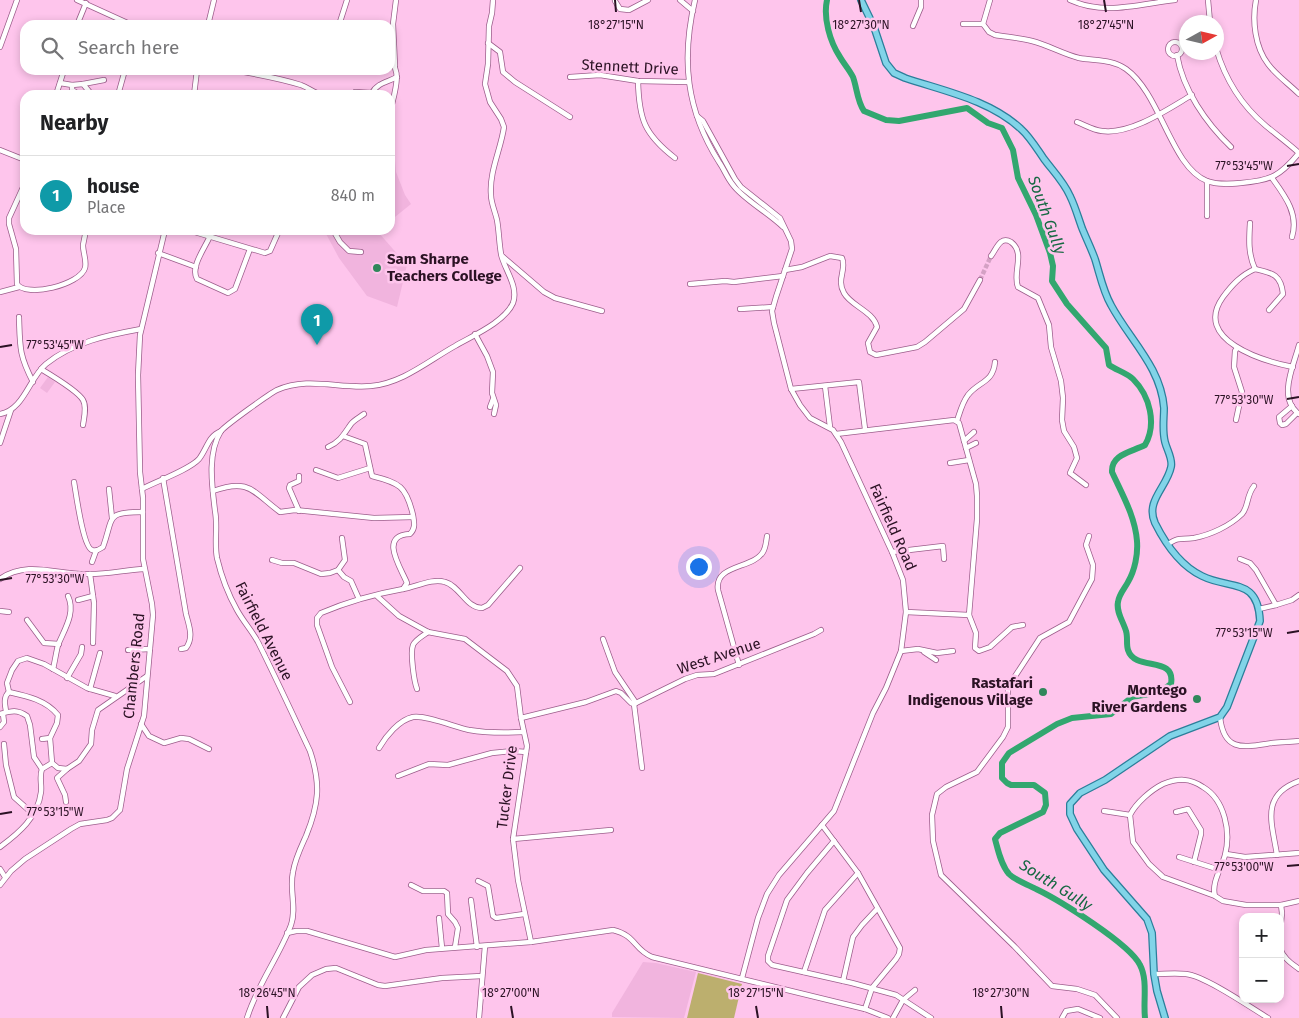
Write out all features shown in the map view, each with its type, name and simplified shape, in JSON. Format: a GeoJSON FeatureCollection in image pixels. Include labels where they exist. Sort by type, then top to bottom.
{"type":"FeatureCollection","features":[{"type":"Feature","properties":{"kind":"main road"},"geometry":{"type":"LineString","coordinates":[[861,0],[874,27],[886,63],[894,73],[974,101],[1009,120],[1023,131],[1065,186],[1094,257],[1105,294],[1111,306],[1152,366],[1162,395],[1164,408],[1163,433],[1171,464],[1170,472],[1154,500],[1152,511],[1155,521],[1179,559],[1201,576],[1242,587],[1255,599],[1259,609],[1260,621],[1227,707],[1220,718],[1170,736],[1105,780],[1080,793],[1070,804],[1070,814],[1077,829],[1104,870],[1147,919],[1152,933],[1154,974],[1165,1018]]}},
{"type":"Feature","properties":{"kind":"street"},"geometry":{"type":"LineString","coordinates":[[0,48],[18,0]]}},
{"type":"Feature","properties":{"kind":"street"},"geometry":{"type":"LineString","coordinates":[[77,0],[122,20]]}},
{"type":"Feature","properties":{"kind":"street"},"geometry":{"type":"LineString","coordinates":[[209,20],[214,0]]}},
{"type":"Feature","properties":{"kind":"street"},"geometry":{"type":"LineString","coordinates":[[341,20],[347,0]]}},
{"type":"Feature","properties":{"kind":"street"},"geometry":{"type":"LineString","coordinates":[[394,20],[396,0]]}},
{"type":"Feature","properties":{"kind":"street"},"geometry":{"type":"LineString","coordinates":[[142,489],[197,461],[214,434],[221,431],[277,390],[306,383],[370,386],[396,380],[409,375],[435,357],[491,326],[510,307],[514,301],[512,284],[501,255],[497,220],[491,194],[491,182],[504,127],[485,84],[488,64],[489,26],[493,0]]}},
{"type":"Feature","properties":{"kind":"street"},"geometry":{"type":"LineString","coordinates":[[615,1],[620,9],[628,10],[648,0]]}},
{"type":"Feature","properties":{"kind":"street"},"geometry":{"type":"LineString","coordinates":[[680,0],[693,11]]}},
{"type":"Feature","properties":{"kind":"street","name":"Fairfield Road"},"geometry":{"type":"LineString","coordinates":[[695,0],[687,52],[688,82],[697,116],[706,126],[734,179],[741,187],[780,218],[791,241],[792,249],[773,307],[774,323],[792,389],[806,414],[814,421],[830,427],[836,434],[892,552],[903,580],[906,612],[901,651],[886,688],[873,713],[834,811],[779,875],[767,894],[758,918],[742,978]]}},
{"type":"Feature","properties":{"kind":"street"},"geometry":{"type":"LineString","coordinates":[[914,26],[921,0]]}},
{"type":"Feature","properties":{"kind":"street"},"geometry":{"type":"LineString","coordinates":[[983,24],[990,0]]}},
{"type":"Feature","properties":{"kind":"street"},"geometry":{"type":"LineString","coordinates":[[1070,0],[1086,6],[1108,9],[1175,0]]}},
{"type":"Feature","properties":{"kind":"street"},"geometry":{"type":"LineString","coordinates":[[1204,0],[1208,0],[1209,15]]}},
{"type":"Feature","properties":{"kind":"street"},"geometry":{"type":"LineString","coordinates":[[1256,0],[1254,13],[1255,30],[1268,64],[1299,94]]}},
{"type":"Feature","properties":{"kind":"street"},"geometry":{"type":"LineString","coordinates":[[79,20],[86,3]]}},
{"type":"Feature","properties":{"kind":"street"},"geometry":{"type":"LineString","coordinates":[[963,24],[983,24]]}},
{"type":"Feature","properties":{"kind":"street"},"geometry":{"type":"LineString","coordinates":[[983,24],[989,32],[995,35],[1034,41],[1060,53],[1078,58],[1118,64],[1138,78],[1185,164],[1207,181],[1217,184],[1229,184],[1272,178],[1286,169],[1299,153],[1266,126],[1241,101],[1229,80],[1221,60]]}},
{"type":"Feature","properties":{"kind":"street"},"geometry":{"type":"LineString","coordinates":[[488,43],[500,52],[502,72],[570,117]]}},
{"type":"Feature","properties":{"kind":"street"},"geometry":{"type":"LineString","coordinates":[[1178,55],[1179,66],[1192,95],[1206,119],[1218,135],[1231,147]]}},
{"type":"Feature","properties":{"kind":"street"},"geometry":{"type":"LineString","coordinates":[[395,66],[397,77],[395,90]]}},
{"type":"Feature","properties":{"kind":"street"},"geometry":{"type":"LineString","coordinates":[[58,90],[62,75]]}},
{"type":"Feature","properties":{"kind":"street"},"geometry":{"type":"LineString","coordinates":[[119,90],[124,75]]}},
{"type":"Feature","properties":{"kind":"street"},"geometry":{"type":"LineString","coordinates":[[195,90],[197,75]]}},
{"type":"Feature","properties":{"kind":"street"},"geometry":{"type":"LineString","coordinates":[[261,75],[277,78],[311,90]]}},
{"type":"Feature","properties":{"kind":"street","name":"Stennett Drive"},"geometry":{"type":"LineString","coordinates":[[570,77],[600,75],[638,81],[688,82]]}},
{"type":"Feature","properties":{"kind":"street"},"geometry":{"type":"LineString","coordinates":[[374,90],[379,84],[397,77]]}},
{"type":"Feature","properties":{"kind":"street"},"geometry":{"type":"LineString","coordinates":[[60,82],[72,85],[104,80]]}},
{"type":"Feature","properties":{"kind":"street"},"geometry":{"type":"LineString","coordinates":[[638,81],[639,104],[648,130],[660,146],[675,158]]}},
{"type":"Feature","properties":{"kind":"street"},"geometry":{"type":"LineString","coordinates":[[83,84],[88,90]]}},
{"type":"Feature","properties":{"kind":"street"},"geometry":{"type":"LineString","coordinates":[[72,85],[72,90]]}},
{"type":"Feature","properties":{"kind":"street"},"geometry":{"type":"LineString","coordinates":[[1077,122],[1096,130],[1124,130],[1159,114],[1192,95]]}},
{"type":"Feature","properties":{"kind":"street"},"geometry":{"type":"LineString","coordinates":[[0,150],[20,158]]}},
{"type":"Feature","properties":{"kind":"street"},"geometry":{"type":"LineString","coordinates":[[1272,178],[1290,203],[1295,216],[1296,228],[1292,236]]}},
{"type":"Feature","properties":{"kind":"street"},"geometry":{"type":"LineString","coordinates":[[1206,216],[1207,181]]}},
{"type":"Feature","properties":{"kind":"street"},"geometry":{"type":"LineString","coordinates":[[20,193],[12,210],[9,224],[16,249],[17,284],[19,287],[24,290],[53,288],[65,284],[82,274],[85,267],[83,245],[85,235]]}},
{"type":"Feature","properties":{"kind":"street"},"geometry":{"type":"LineString","coordinates":[[1250,223],[1249,247],[1251,260],[1255,268],[1275,275],[1282,285],[1283,294],[1269,310]]}},
{"type":"Feature","properties":{"kind":"street","name":"Chambers Road"},"geometry":{"type":"LineString","coordinates":[[0,885],[25,859],[71,829],[89,822],[107,820],[120,810],[125,778],[145,707],[146,676],[153,615],[142,559],[143,512],[140,472],[138,374],[141,329],[163,235]]}},
{"type":"Feature","properties":{"kind":"street"},"geometry":{"type":"LineString","coordinates":[[206,235],[265,253],[270,251],[277,235]]}},
{"type":"Feature","properties":{"kind":"street"},"geometry":{"type":"LineString","coordinates":[[335,235],[349,251],[361,252]]}},
{"type":"Feature","properties":{"kind":"street"},"geometry":{"type":"LineString","coordinates":[[210,236],[196,267],[195,275],[197,279],[228,293],[232,293],[235,289],[250,249]]}},
{"type":"Feature","properties":{"kind":"street"},"geometry":{"type":"LineString","coordinates":[[991,256],[997,245],[1004,240],[1009,241],[1016,247],[1019,258],[1016,282],[1018,287],[1038,298],[1042,306],[1049,325],[1050,347],[1060,381],[1064,432],[1074,447],[1076,458],[1070,473],[1086,485]]}},
{"type":"Feature","properties":{"kind":"street"},"geometry":{"type":"LineString","coordinates":[[158,253],[196,267]]}},
{"type":"Feature","properties":{"kind":"street"},"geometry":{"type":"LineString","coordinates":[[501,255],[544,292],[555,298],[602,311]]}},
{"type":"Feature","properties":{"kind":"street"},"geometry":{"type":"LineString","coordinates":[[786,270],[802,267],[830,256],[842,258],[844,265],[840,286],[846,296],[876,323],[877,327],[868,343],[870,352],[876,355],[916,347],[925,342],[964,309],[980,280]]}},
{"type":"Feature","properties":{"kind":"street"},"geometry":{"type":"LineString","coordinates":[[1255,268],[1238,279],[1220,301],[1215,315],[1216,325],[1223,336],[1237,348],[1260,358],[1293,367]]}},
{"type":"Feature","properties":{"kind":"street"},"geometry":{"type":"LineString","coordinates":[[690,284],[734,282],[783,276]]}},
{"type":"Feature","properties":{"kind":"street"},"geometry":{"type":"LineString","coordinates":[[0,292],[19,287]]}},
{"type":"Feature","properties":{"kind":"street"},"geometry":{"type":"LineString","coordinates":[[740,310],[773,307]]}},
{"type":"Feature","properties":{"kind":"street"},"geometry":{"type":"LineString","coordinates":[[20,317],[20,352],[23,363],[33,382]]}},
{"type":"Feature","properties":{"kind":"street"},"geometry":{"type":"LineString","coordinates":[[0,443],[12,410],[41,369],[62,353],[83,344],[104,337],[141,329]]}},
{"type":"Feature","properties":{"kind":"street"},"geometry":{"type":"LineString","coordinates":[[475,334],[493,372],[493,399],[490,407]]}},
{"type":"Feature","properties":{"kind":"street"},"geometry":{"type":"LineString","coordinates":[[1292,406],[1279,417],[1282,425],[1286,424],[1298,413],[1292,406],[1288,384],[1299,345]]}},
{"type":"Feature","properties":{"kind":"street"},"geometry":{"type":"LineString","coordinates":[[1236,420],[1242,392],[1234,367],[1235,351],[1237,348]]}},
{"type":"Feature","properties":{"kind":"street"},"geometry":{"type":"LineString","coordinates":[[995,362],[988,380],[975,388],[962,402],[957,421],[976,484],[977,496],[977,519],[969,615],[976,633],[975,648],[980,651],[990,647],[1012,627],[1023,625]]}},
{"type":"Feature","properties":{"kind":"street"},"geometry":{"type":"LineString","coordinates":[[41,369],[70,388],[84,400],[83,425]]}},
{"type":"Feature","properties":{"kind":"street"},"geometry":{"type":"LineString","coordinates":[[792,389],[859,382],[865,429]]}},
{"type":"Feature","properties":{"kind":"street"},"geometry":{"type":"LineString","coordinates":[[825,386],[830,427]]}},
{"type":"Feature","properties":{"kind":"street"},"geometry":{"type":"LineString","coordinates":[[493,399],[496,405],[494,414]]}},
{"type":"Feature","properties":{"kind":"street"},"geometry":{"type":"LineString","coordinates":[[0,414],[12,410]]}},
{"type":"Feature","properties":{"kind":"street"},"geometry":{"type":"LineString","coordinates":[[328,447],[336,443],[353,422],[364,414]]}},
{"type":"Feature","properties":{"kind":"street"},"geometry":{"type":"LineString","coordinates":[[836,434],[865,429],[957,421]]}},
{"type":"Feature","properties":{"kind":"street","name":"Fairfield Avenue"},"geometry":{"type":"LineString","coordinates":[[221,431],[213,457],[216,552],[225,585],[237,610],[257,640],[310,751],[316,767],[318,799],[293,872],[291,892],[294,914],[247,1018]]}},
{"type":"Feature","properties":{"kind":"street"},"geometry":{"type":"LineString","coordinates":[[964,441],[974,432]]}},
{"type":"Feature","properties":{"kind":"street"},"geometry":{"type":"LineString","coordinates":[[343,436],[365,444],[368,449],[372,476],[390,480],[406,492],[413,517],[414,530],[410,534],[397,537],[394,546],[397,563],[407,583],[403,589]]}},
{"type":"Feature","properties":{"kind":"street"},"geometry":{"type":"LineString","coordinates":[[966,448],[976,443]]}},
{"type":"Feature","properties":{"kind":"street"},"geometry":{"type":"LineString","coordinates":[[950,464],[968,460]]}},
{"type":"Feature","properties":{"kind":"street"},"geometry":{"type":"LineString","coordinates":[[316,470],[338,478],[370,468]]}},
{"type":"Feature","properties":{"kind":"street"},"geometry":{"type":"LineString","coordinates":[[299,476],[299,481],[290,485],[289,488],[299,511]]}},
{"type":"Feature","properties":{"kind":"street"},"geometry":{"type":"LineString","coordinates":[[163,478],[191,635],[189,644],[186,648],[181,649]]}},
{"type":"Feature","properties":{"kind":"street"},"geometry":{"type":"LineString","coordinates":[[74,482],[85,538],[88,547],[92,550],[103,547],[112,518],[109,489]]}},
{"type":"Feature","properties":{"kind":"street"},"geometry":{"type":"LineString","coordinates":[[213,491],[229,486],[247,486],[280,512],[299,511],[374,518],[413,517]]}},
{"type":"Feature","properties":{"kind":"street"},"geometry":{"type":"LineString","coordinates":[[1168,544],[1180,537],[1195,537],[1228,527],[1243,513],[1246,508],[1248,493],[1254,486]]}},
{"type":"Feature","properties":{"kind":"street"},"geometry":{"type":"LineString","coordinates":[[112,518],[116,514],[124,512],[143,512]]}},
{"type":"Feature","properties":{"kind":"street"},"geometry":{"type":"LineString","coordinates":[[739,665],[718,590],[718,580],[724,573],[761,555],[767,536]]}},
{"type":"Feature","properties":{"kind":"street"},"geometry":{"type":"LineString","coordinates":[[1089,536],[1086,545],[1093,565],[1092,579],[1070,622],[1040,638],[1008,687],[1008,727],[1003,737],[977,772],[946,787],[937,794],[932,815],[933,841],[941,875],[1052,986],[1077,989],[1095,995],[1117,1018]]}},
{"type":"Feature","properties":{"kind":"street"},"geometry":{"type":"LineString","coordinates":[[272,560],[282,563],[294,563],[321,574],[330,573],[338,570],[343,564],[345,557],[342,538]]}},
{"type":"Feature","properties":{"kind":"street"},"geometry":{"type":"LineString","coordinates":[[892,552],[944,546],[944,560]]}},
{"type":"Feature","properties":{"kind":"street"},"geometry":{"type":"LineString","coordinates":[[92,562],[96,550]]}},
{"type":"Feature","properties":{"kind":"street"},"geometry":{"type":"LineString","coordinates":[[1240,559],[1250,563],[1256,570],[1276,605]]}},
{"type":"Feature","properties":{"kind":"street"},"geometry":{"type":"LineString","coordinates":[[350,702],[332,667],[317,622],[321,613],[359,599],[377,596],[389,590],[441,581],[447,582],[473,606],[482,608],[488,605],[520,568]]}},
{"type":"Feature","properties":{"kind":"street"},"geometry":{"type":"LineString","coordinates":[[0,579],[22,570],[34,569],[90,574],[144,569]]}},
{"type":"Feature","properties":{"kind":"street"},"geometry":{"type":"LineString","coordinates":[[338,570],[351,582],[359,599]]}},
{"type":"Feature","properties":{"kind":"street"},"geometry":{"type":"LineString","coordinates":[[90,574],[93,596],[93,643]]}},
{"type":"Feature","properties":{"kind":"street"},"geometry":{"type":"LineString","coordinates":[[1259,609],[1292,600],[1299,595]]}},
{"type":"Feature","properties":{"kind":"street"},"geometry":{"type":"LineString","coordinates":[[53,669],[70,612],[68,596]]}},
{"type":"Feature","properties":{"kind":"street"},"geometry":{"type":"LineString","coordinates":[[78,600],[93,596]]}},
{"type":"Feature","properties":{"kind":"street","name":"Tucker Drive"},"geometry":{"type":"LineString","coordinates":[[377,596],[399,616],[428,632],[464,639],[507,672],[514,681],[518,692],[523,732],[527,742],[513,839],[514,860],[531,942]]}},
{"type":"Feature","properties":{"kind":"street"},"geometry":{"type":"LineString","coordinates":[[0,611],[9,612]]}},
{"type":"Feature","properties":{"kind":"street"},"geometry":{"type":"LineString","coordinates":[[906,612],[969,615]]}},
{"type":"Feature","properties":{"kind":"street"},"geometry":{"type":"LineString","coordinates":[[27,620],[44,643],[59,644]]}},
{"type":"Feature","properties":{"kind":"street","name":"West Avenue"},"geometry":{"type":"LineString","coordinates":[[635,703],[685,679],[697,675],[712,675],[820,630]]}},
{"type":"Feature","properties":{"kind":"street"},"geometry":{"type":"LineString","coordinates":[[417,689],[412,647],[415,642],[428,632]]}},
{"type":"Feature","properties":{"kind":"street"},"geometry":{"type":"LineString","coordinates":[[603,639],[615,672],[635,703],[642,768]]}},
{"type":"Feature","properties":{"kind":"street"},"geometry":{"type":"LineString","coordinates":[[67,678],[82,654],[82,648]]}},
{"type":"Feature","properties":{"kind":"street"},"geometry":{"type":"LineString","coordinates":[[128,650],[150,649]]}},
{"type":"Feature","properties":{"kind":"street"},"geometry":{"type":"LineString","coordinates":[[901,651],[918,649],[936,653],[953,650]]}},
{"type":"Feature","properties":{"kind":"street"},"geometry":{"type":"LineString","coordinates":[[923,651],[936,660]]}},
{"type":"Feature","properties":{"kind":"street"},"geometry":{"type":"LineString","coordinates":[[90,689],[100,653]]}},
{"type":"Feature","properties":{"kind":"street"},"geometry":{"type":"LineString","coordinates":[[9,692],[7,688],[8,679],[18,661],[27,658],[53,669],[90,689],[115,696]]}},
{"type":"Feature","properties":{"kind":"street"},"geometry":{"type":"LineString","coordinates":[[66,802],[65,795],[57,778],[79,761],[91,744],[92,730],[98,710],[115,696],[124,692],[146,676]]}},
{"type":"Feature","properties":{"kind":"street"},"geometry":{"type":"LineString","coordinates":[[521,718],[574,706],[616,691],[621,693],[631,703],[635,703]]}},
{"type":"Feature","properties":{"kind":"street"},"geometry":{"type":"LineString","coordinates":[[0,727],[4,722],[5,699],[9,692]]}},
{"type":"Feature","properties":{"kind":"street"},"geometry":{"type":"LineString","coordinates":[[9,692],[29,695],[55,712],[58,720],[49,745],[52,763],[58,768],[67,769]]}},
{"type":"Feature","properties":{"kind":"street"},"geometry":{"type":"LineString","coordinates":[[3,713],[17,711],[27,716],[34,757],[42,769]]}},
{"type":"Feature","properties":{"kind":"street"},"geometry":{"type":"LineString","coordinates":[[379,748],[396,727],[412,717],[469,730],[506,733],[523,732]]}},
{"type":"Feature","properties":{"kind":"street"},"geometry":{"type":"LineString","coordinates":[[1220,718],[1225,735],[1230,742],[1240,747],[1299,741]]}},
{"type":"Feature","properties":{"kind":"street"},"geometry":{"type":"LineString","coordinates":[[141,724],[149,736],[164,743],[181,738],[203,745],[209,749]]}},
{"type":"Feature","properties":{"kind":"street"},"geometry":{"type":"LineString","coordinates":[[42,739],[50,738]]}},
{"type":"Feature","properties":{"kind":"street"},"geometry":{"type":"LineString","coordinates":[[4,744],[6,765],[14,797],[33,814]]}},
{"type":"Feature","properties":{"kind":"street"},"geometry":{"type":"LineString","coordinates":[[398,776],[429,764],[448,765],[486,754],[513,751],[526,752]]}},
{"type":"Feature","properties":{"kind":"street"},"geometry":{"type":"LineString","coordinates":[[0,847],[17,835],[36,810],[41,792],[40,774],[42,769],[52,763]]}},
{"type":"Feature","properties":{"kind":"street"},"geometry":{"type":"LineString","coordinates":[[1215,896],[1214,889],[1226,854],[1228,832],[1217,799],[1210,791],[1195,782],[1185,779],[1171,781],[1158,787],[1146,796],[1130,815],[1133,842],[1149,864],[1164,877],[1215,896],[1223,901],[1246,905],[1281,905],[1299,901]]}},
{"type":"Feature","properties":{"kind":"street"},"geometry":{"type":"LineString","coordinates":[[1277,855],[1271,808],[1274,799],[1280,791],[1287,785],[1299,781]]}},
{"type":"Feature","properties":{"kind":"street"},"geometry":{"type":"LineString","coordinates":[[1176,812],[1188,809],[1201,830],[1202,834],[1194,862]]}},
{"type":"Feature","properties":{"kind":"street"},"geometry":{"type":"LineString","coordinates":[[1104,812],[1130,815]]}},
{"type":"Feature","properties":{"kind":"street"},"geometry":{"type":"LineString","coordinates":[[822,825],[858,873],[900,948],[899,954],[872,988],[865,1009]]}},
{"type":"Feature","properties":{"kind":"street"},"geometry":{"type":"LineString","coordinates":[[513,839],[611,830]]}},
{"type":"Feature","properties":{"kind":"street"},"geometry":{"type":"LineString","coordinates":[[834,842],[787,900],[768,961],[772,965],[872,988],[896,996],[931,1018]]}},
{"type":"Feature","properties":{"kind":"street"},"geometry":{"type":"LineString","coordinates":[[1226,854],[1245,857],[1299,853]]}},
{"type":"Feature","properties":{"kind":"street"},"geometry":{"type":"LineString","coordinates":[[1179,857],[1220,870]]}},
{"type":"Feature","properties":{"kind":"street"},"geometry":{"type":"LineString","coordinates":[[0,870],[5,878]]}},
{"type":"Feature","properties":{"kind":"street"},"geometry":{"type":"LineString","coordinates":[[804,972],[825,910],[858,873]]}},
{"type":"Feature","properties":{"kind":"street"},"geometry":{"type":"LineString","coordinates":[[478,881],[488,886],[493,916],[496,918],[524,914]]}},
{"type":"Feature","properties":{"kind":"street"},"geometry":{"type":"LineString","coordinates":[[411,885],[423,891],[444,891],[447,893],[448,914],[458,927],[455,947]]}},
{"type":"Feature","properties":{"kind":"street"},"geometry":{"type":"LineString","coordinates":[[471,900],[477,946]]}},
{"type":"Feature","properties":{"kind":"street"},"geometry":{"type":"LineString","coordinates":[[1281,905],[1282,913]]}},
{"type":"Feature","properties":{"kind":"street"},"geometry":{"type":"LineString","coordinates":[[843,981],[854,937],[877,909]]}},
{"type":"Feature","properties":{"kind":"street"},"geometry":{"type":"LineString","coordinates":[[439,918],[442,948]]}},
{"type":"Feature","properties":{"kind":"street"},"geometry":{"type":"LineString","coordinates":[[287,933],[307,931],[395,957],[442,948],[531,942],[613,930],[626,934],[642,953],[652,958],[742,978],[865,1009],[888,1018]]}},
{"type":"Feature","properties":{"kind":"street"},"geometry":{"type":"LineString","coordinates":[[479,1018],[485,946]]}},
{"type":"Feature","properties":{"kind":"street"},"geometry":{"type":"LineString","coordinates":[[1284,956],[1299,969]]}},
{"type":"Feature","properties":{"kind":"street"},"geometry":{"type":"LineString","coordinates":[[283,1018],[299,987],[312,975],[326,969],[336,968],[385,986],[456,976],[482,976]]}},
{"type":"Feature","properties":{"kind":"street"},"geometry":{"type":"LineString","coordinates":[[1154,974],[1187,974],[1196,977],[1229,994],[1268,1018]]}},
{"type":"Feature","properties":{"kind":"street"},"geometry":{"type":"LineString","coordinates":[[894,1018],[902,1000],[915,990]]}},
{"type":"Feature","properties":{"kind":"street"},"geometry":{"type":"LineString","coordinates":[[1062,1018],[1066,1011],[1078,1009],[1100,1018]]}},
{"type":"Feature","properties":{"kind":"shaded area"},"geometry":{"type":"Polygon","coordinates":[[[395,161],[396,172],[405,195],[411,204],[395,217],[395,161]]]}},
{"type":"Feature","properties":{"kind":"shaded area","name":"Sam Sharpe Teachers College"},"geometry":{"type":"Polygon","coordinates":[[[327,235],[381,235],[407,265],[397,307],[367,296],[339,258],[327,235]]]}},
{"type":"Feature","properties":{"kind":"shaded area"},"geometry":{"type":"Polygon","coordinates":[[[48,377],[55,382],[47,393],[40,388],[48,377]]]}},
{"type":"Feature","properties":{"kind":"shaded area"},"geometry":{"type":"Polygon","coordinates":[[[643,962],[696,972],[684,1018],[612,1017],[612,1013],[643,962]]]}},
{"type":"Feature","properties":{"kind":"shaded area"},"geometry":{"type":"Polygon","coordinates":[[[698,973],[742,984],[734,1018],[687,1018],[698,973]]]}},
{"type":"Feature","properties":{"kind":"waterway","name":"South Gully"},"geometry":{"type":"LineString","coordinates":[[827,0],[826,14],[830,37],[836,51],[853,77],[858,99],[864,111],[886,120],[899,121],[967,108],[988,123],[1002,128],[1013,150],[1018,178],[1036,215],[1050,253],[1053,266],[1052,281],[1067,304],[1106,348],[1109,365],[1128,375],[1139,386],[1150,410],[1151,428],[1145,445],[1119,457],[1115,461],[1112,472],[1128,505],[1136,532],[1137,546],[1132,572],[1120,596],[1118,606],[1127,633],[1128,650],[1132,657],[1138,661],[1161,666],[1167,670],[1171,675],[1171,684],[1160,692],[1132,697],[1111,714],[1072,718],[1057,724],[1009,753],[1002,763],[1002,778],[1011,785],[1034,785],[1045,793],[1046,805],[1043,812],[1000,833],[995,839],[1002,862],[1009,874],[1018,881],[1076,912],[1109,935],[1134,956],[1140,965],[1144,977],[1145,1018]]}},
{"type":"Feature","properties":{"kind":"tunnel"},"geometry":{"type":"LineString","coordinates":[[980,280],[991,256]]}},
{"type":"Feature","properties":{"kind":"place","name":"Sam Sharpe Teachers College"},"geometry":{"type":"Point","coordinates":[377,268]}},
{"type":"Feature","properties":{"kind":"place","name":"house"},"geometry":{"type":"Point","coordinates":[317,345]}},
{"type":"Feature","properties":{"kind":"place","name":"Rastafari Indigenous Village"},"geometry":{"type":"Point","coordinates":[1043,692]}},
{"type":"Feature","properties":{"kind":"place","name":"Montego River Gardens"},"geometry":{"type":"Point","coordinates":[1197,699]}}]}
